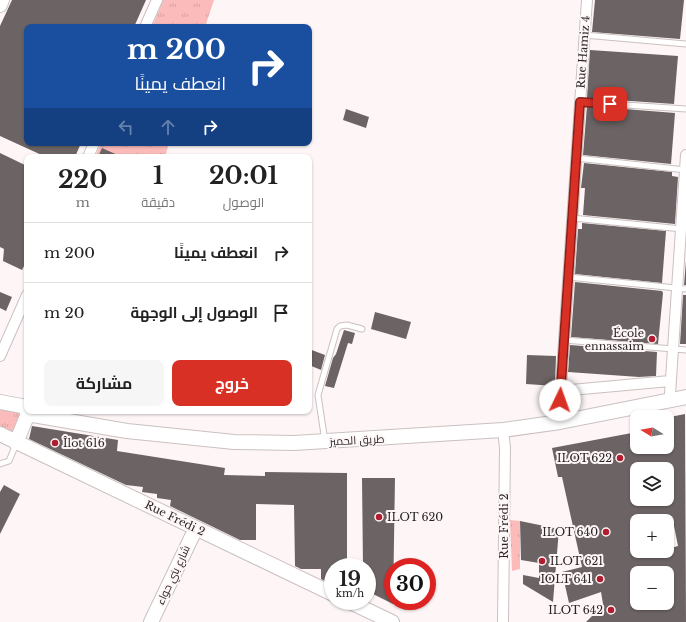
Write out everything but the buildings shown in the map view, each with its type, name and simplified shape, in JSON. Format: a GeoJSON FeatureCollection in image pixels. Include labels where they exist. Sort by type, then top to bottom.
{"type":"FeatureCollection","features":[{"type":"Feature","properties":{"kind":"main road"},"geometry":{"type":"LineString","coordinates":[[0,5],[2,0]]}},
{"type":"Feature","properties":{"kind":"main road","name":"طريق الحميز"},"geometry":{"type":"LineString","coordinates":[[66,414],[128,425],[235,435],[324,435],[500,424],[558,416],[670,387],[686,391]]}},
{"type":"Feature","properties":{"kind":"main road","name":"طريق الحميز"},"geometry":{"type":"LineString","coordinates":[[43,414],[127,431],[234,442],[294,443],[503,430],[560,422],[686,397]]}},
{"type":"Feature","properties":{"kind":"main road","name":"طريق الحميز"},"geometry":{"type":"LineString","coordinates":[[0,402],[24,410]]}},
{"type":"Feature","properties":{"kind":"main road"},"geometry":{"type":"LineString","coordinates":[[16,443],[27,414]]}},
{"type":"Feature","properties":{"kind":"main road","name":"Rue Frédi 2"},"geometry":{"type":"LineString","coordinates":[[0,434],[324,590]]}},
{"type":"Feature","properties":{"kind":"main road","name":"شارع بني حواء"},"geometry":{"type":"LineString","coordinates":[[151,622],[196,528]]}},
{"type":"Feature","properties":{"kind":"main road"},"geometry":{"type":"LineString","coordinates":[[367,610],[392,622]]}},
{"type":"Feature","properties":{"kind":"street"},"geometry":{"type":"LineString","coordinates":[[146,24],[157,0]]}},
{"type":"Feature","properties":{"kind":"street","name":"Rue Hamiz 4"},"geometry":{"type":"LineString","coordinates":[[558,416],[587,0]]}},
{"type":"Feature","properties":{"kind":"street"},"geometry":{"type":"LineString","coordinates":[[560,391],[670,387],[673,348],[681,289],[686,155]]}},
{"type":"Feature","properties":{"kind":"street"},"geometry":{"type":"LineString","coordinates":[[0,356],[24,302]]}},
{"type":"Feature","properties":{"kind":"street","name":"Rue Frédi 2"},"geometry":{"type":"LineString","coordinates":[[503,430],[505,448],[503,622]]}},
{"type":"Feature","properties":{"kind":"lane"},"geometry":{"type":"LineString","coordinates":[[584,35],[686,44]]}},
{"type":"Feature","properties":{"kind":"lane"},"geometry":{"type":"LineString","coordinates":[[580,102],[686,109]]}},
{"type":"Feature","properties":{"kind":"lane"},"geometry":{"type":"LineString","coordinates":[[576,158],[686,170]]}},
{"type":"Feature","properties":{"kind":"lane"},"geometry":{"type":"LineString","coordinates":[[572,218],[684,229]]}},
{"type":"Feature","properties":{"kind":"lane"},"geometry":{"type":"LineString","coordinates":[[568,277],[681,289]]}},
{"type":"Feature","properties":{"kind":"lane"},"geometry":{"type":"LineString","coordinates":[[324,435],[318,395],[337,329],[340,326],[347,325],[362,329]]}},
{"type":"Feature","properties":{"kind":"lane"},"geometry":{"type":"LineString","coordinates":[[563,340],[686,350]]}},
{"type":"Feature","properties":{"kind":"lane"},"geometry":{"type":"LineString","coordinates":[[0,464],[9,461],[16,443]]}},
{"type":"Feature","properties":{"kind":"green space"},"geometry":{"type":"Polygon","coordinates":[[[163,0],[214,0],[206,24],[153,24],[163,0]]]}},
{"type":"Feature","properties":{"kind":"green space"},"geometry":{"type":"Polygon","coordinates":[[[100,146],[168,146],[166,154],[96,154],[100,146]]]}},
{"type":"Feature","properties":{"kind":"green space"},"geometry":{"type":"Polygon","coordinates":[[[0,407],[17,410],[22,416],[17,429],[11,432],[0,428],[0,407]]]}},
{"type":"Feature","properties":{"kind":"green space"},"geometry":{"type":"Polygon","coordinates":[[[510,520],[520,521],[520,569],[512,571],[510,520]]]}},
{"type":"Feature","properties":{"kind":"place","name":"École ennassaim"},"geometry":{"type":"Point","coordinates":[652,339]}},
{"type":"Feature","properties":{"kind":"place","name":"Îlot 616"},"geometry":{"type":"Point","coordinates":[55,443]}},
{"type":"Feature","properties":{"kind":"place","name":"ILOT 622"},"geometry":{"type":"Point","coordinates":[620,458]}},
{"type":"Feature","properties":{"kind":"place","name":"ILOT 620"},"geometry":{"type":"Point","coordinates":[379,517]}},
{"type":"Feature","properties":{"kind":"place","name":"ILOT 640"},"geometry":{"type":"Point","coordinates":[606,532]}},
{"type":"Feature","properties":{"kind":"place","name":"ILOT 621"},"geometry":{"type":"Point","coordinates":[542,561]}},
{"type":"Feature","properties":{"kind":"place","name":"IOLT 641"},"geometry":{"type":"Point","coordinates":[600,579]}},
{"type":"Feature","properties":{"kind":"place","name":"ILOT 642"},"geometry":{"type":"Point","coordinates":[611,610]}},
{"type":"Feature","properties":{"kind":"route"},"geometry":{"type":"LineString","coordinates":[[560,400],[580,102],[610,104]]}}]}
